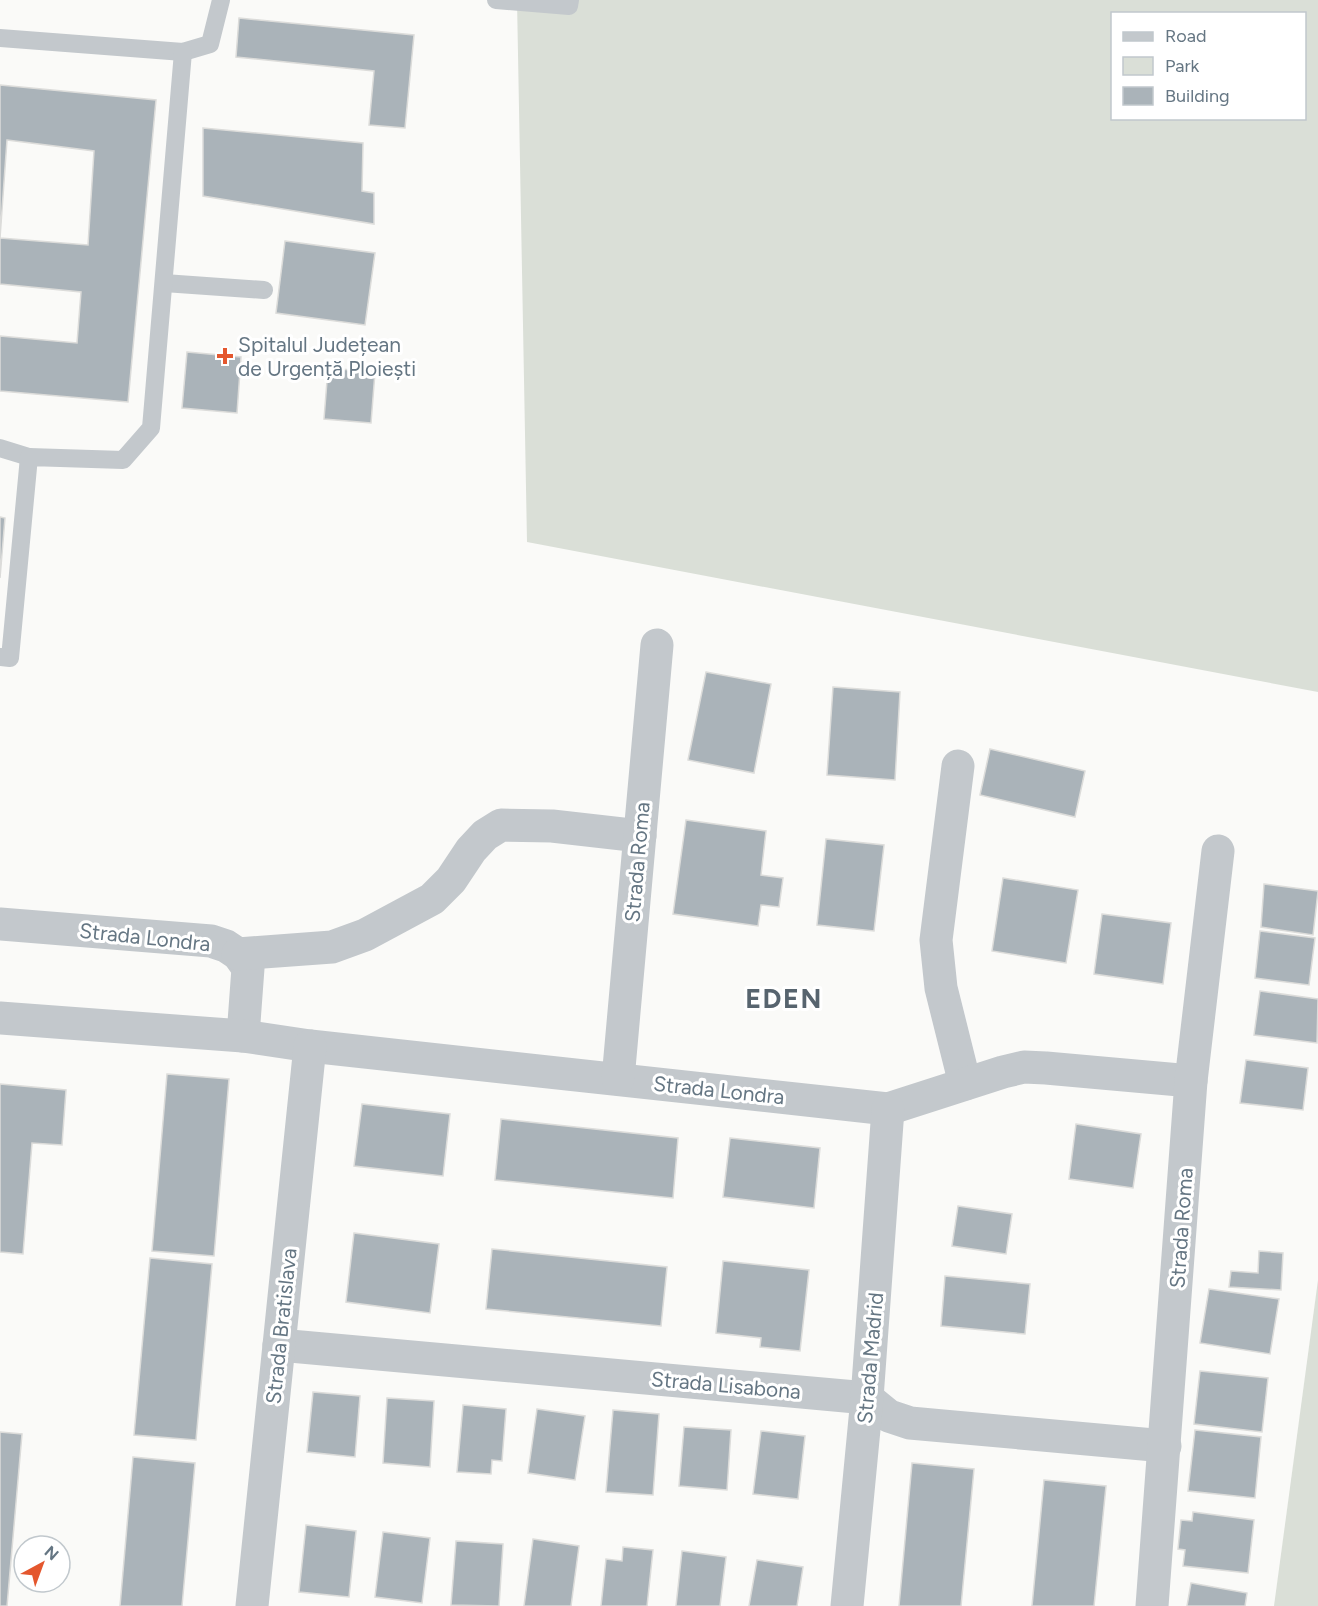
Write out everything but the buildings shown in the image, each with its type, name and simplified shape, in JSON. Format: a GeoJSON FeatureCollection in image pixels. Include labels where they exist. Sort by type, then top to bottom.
{"type":"FeatureCollection","features":[{"type":"Feature","properties":{"kind":"street","name":"Strada Roma"},"geometry":{"type":"LineString","coordinates":[[618,1079],[657,645]]}},
{"type":"Feature","properties":{"kind":"street"},"geometry":{"type":"LineString","coordinates":[[958,766],[936,940],[941,988],[965,1084]]}},
{"type":"Feature","properties":{"kind":"street"},"geometry":{"type":"LineString","coordinates":[[238,954],[332,947],[365,935],[432,899],[451,880],[471,850],[485,835],[501,825],[552,826],[640,836]]}},
{"type":"Feature","properties":{"kind":"street","name":"Strada Roma"},"geometry":{"type":"LineString","coordinates":[[1152,1606],[1166,1446],[1191,1081],[1218,851]]}},
{"type":"Feature","properties":{"kind":"street","name":"Strada Londra"},"geometry":{"type":"LineString","coordinates":[[0,924],[211,941],[226,946],[238,954],[248,968],[243,1036]]}},
{"type":"Feature","properties":{"kind":"street","name":"Strada Londra"},"geometry":{"type":"LineString","coordinates":[[0,1018],[243,1036],[310,1046],[888,1109],[1023,1067],[1191,1081]]}},
{"type":"Feature","properties":{"kind":"street","name":"Strada Bratislava"},"geometry":{"type":"LineString","coordinates":[[252,1606],[310,1046]]}},
{"type":"Feature","properties":{"kind":"street","name":"Strada Madrid"},"geometry":{"type":"LineString","coordinates":[[847,1606],[867,1398],[888,1109]]}},
{"type":"Feature","properties":{"kind":"street","name":"Strada Lisabona"},"geometry":{"type":"LineString","coordinates":[[279,1345],[867,1398]]}},
{"type":"Feature","properties":{"kind":"street"},"geometry":{"type":"LineString","coordinates":[[867,1398],[889,1416],[910,1423],[1166,1446]]}},
{"type":"Feature","properties":{"kind":"lane"},"geometry":{"type":"LineString","coordinates":[[0,38],[183,52],[210,44],[221,0]]}},
{"type":"Feature","properties":{"kind":"lane"},"geometry":{"type":"LineString","coordinates":[[496,0],[569,6],[570,0]]}},
{"type":"Feature","properties":{"kind":"lane"},"geometry":{"type":"LineString","coordinates":[[0,448],[29,457],[123,460],[151,428],[183,52]]}},
{"type":"Feature","properties":{"kind":"lane"},"geometry":{"type":"LineString","coordinates":[[164,283],[264,290]]}},
{"type":"Feature","properties":{"kind":"lane"},"geometry":{"type":"LineString","coordinates":[[0,657],[10,658],[29,457]]}},
{"type":"Feature","properties":{"kind":"green space"},"geometry":{"type":"Polygon","coordinates":[[[517,0],[1318,0],[1318,692],[527,542],[517,0]]]}},
{"type":"Feature","properties":{"kind":"green space"},"geometry":{"type":"Polygon","coordinates":[[[1318,1280],[1318,1606],[1274,1606],[1318,1280]]]}},
{"type":"Feature","properties":{"kind":"place","name":"Spitalul Județean de Urgență Ploiești"},"geometry":{"type":"Point","coordinates":[225,356]}},
{"type":"Feature","properties":{"kind":"district","name":"EDEN"},"geometry":{"type":"Point","coordinates":[784,998]}}]}
